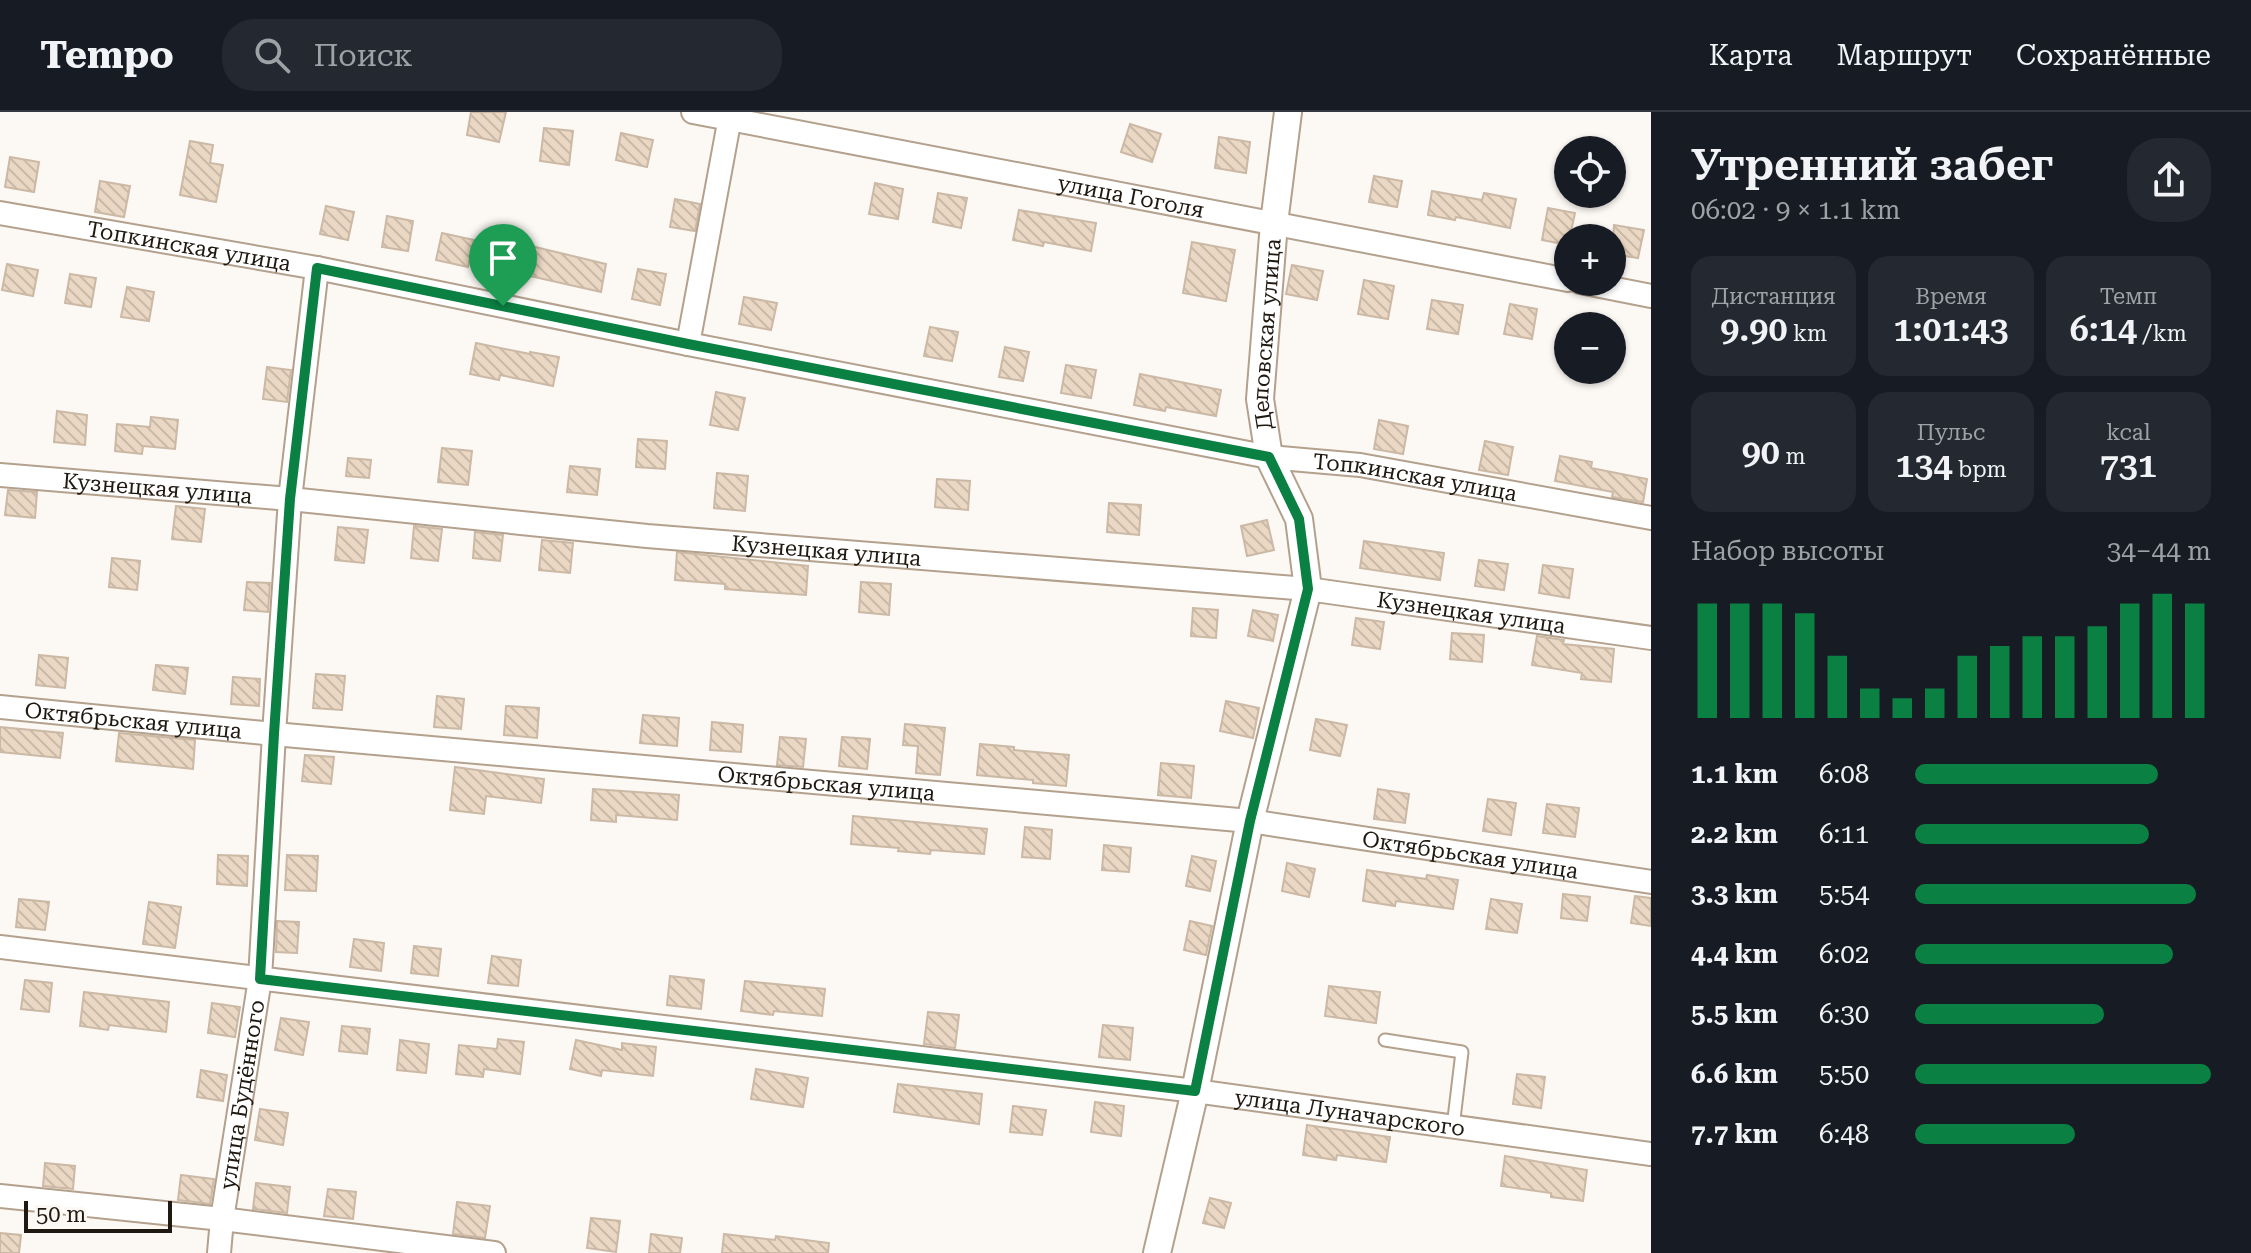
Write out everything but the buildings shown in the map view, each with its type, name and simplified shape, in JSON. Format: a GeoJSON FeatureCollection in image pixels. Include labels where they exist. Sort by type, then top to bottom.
{"type":"FeatureCollection","features":[{"type":"Feature","properties":{"kind":"street","name":"улица Гоголя"},"geometry":{"type":"LineString","coordinates":[[693,112],[730,116],[1554,277]]}},
{"type":"Feature","properties":{"kind":"street","name":"Деповская улица"},"geometry":{"type":"LineString","coordinates":[[1157,1253],[1195,1091],[1250,821],[1308,589],[1299,519],[1269,457],[1260,399],[1274,223],[1288,112]]}},
{"type":"Feature","properties":{"kind":"street"},"geometry":{"type":"LineString","coordinates":[[688,344],[730,116]]}},
{"type":"Feature","properties":{"kind":"street","name":"Топкинская улица"},"geometry":{"type":"LineString","coordinates":[[0,213],[317,268],[1269,457],[1360,465],[1651,518]]}},
{"type":"Feature","properties":{"kind":"street","name":"улица Будённого"},"geometry":{"type":"LineString","coordinates":[[219,1253],[260,979],[290,499],[317,268]]}},
{"type":"Feature","properties":{"kind":"street"},"geometry":{"type":"LineString","coordinates":[[1626,291],[1651,296]]}},
{"type":"Feature","properties":{"kind":"street","name":"Кузнецкая улица"},"geometry":{"type":"LineString","coordinates":[[0,475],[290,499],[647,536],[1308,589],[1651,638]]}},
{"type":"Feature","properties":{"kind":"street","name":"Октябрьская улица"},"geometry":{"type":"LineString","coordinates":[[0,707],[1250,821],[1651,882]]}},
{"type":"Feature","properties":{"kind":"street","name":"улица Луначарского"},"geometry":{"type":"LineString","coordinates":[[0,947],[1195,1091],[1651,1154]]}},
{"type":"Feature","properties":{"kind":"street"},"geometry":{"type":"LineString","coordinates":[[0,1196],[222,1219],[494,1253]]}},
{"type":"Feature","properties":{"kind":"lane"},"geometry":{"type":"LineString","coordinates":[[1385,1040],[1462,1052],[1453,1127]]}},
{"type":"Feature","properties":{"kind":"route"},"geometry":{"type":"LineString","coordinates":[[317,268],[503,306],[1269,457],[1299,519],[1308,589],[1250,821],[1195,1091],[260,979],[290,499],[317,268]]}}]}
